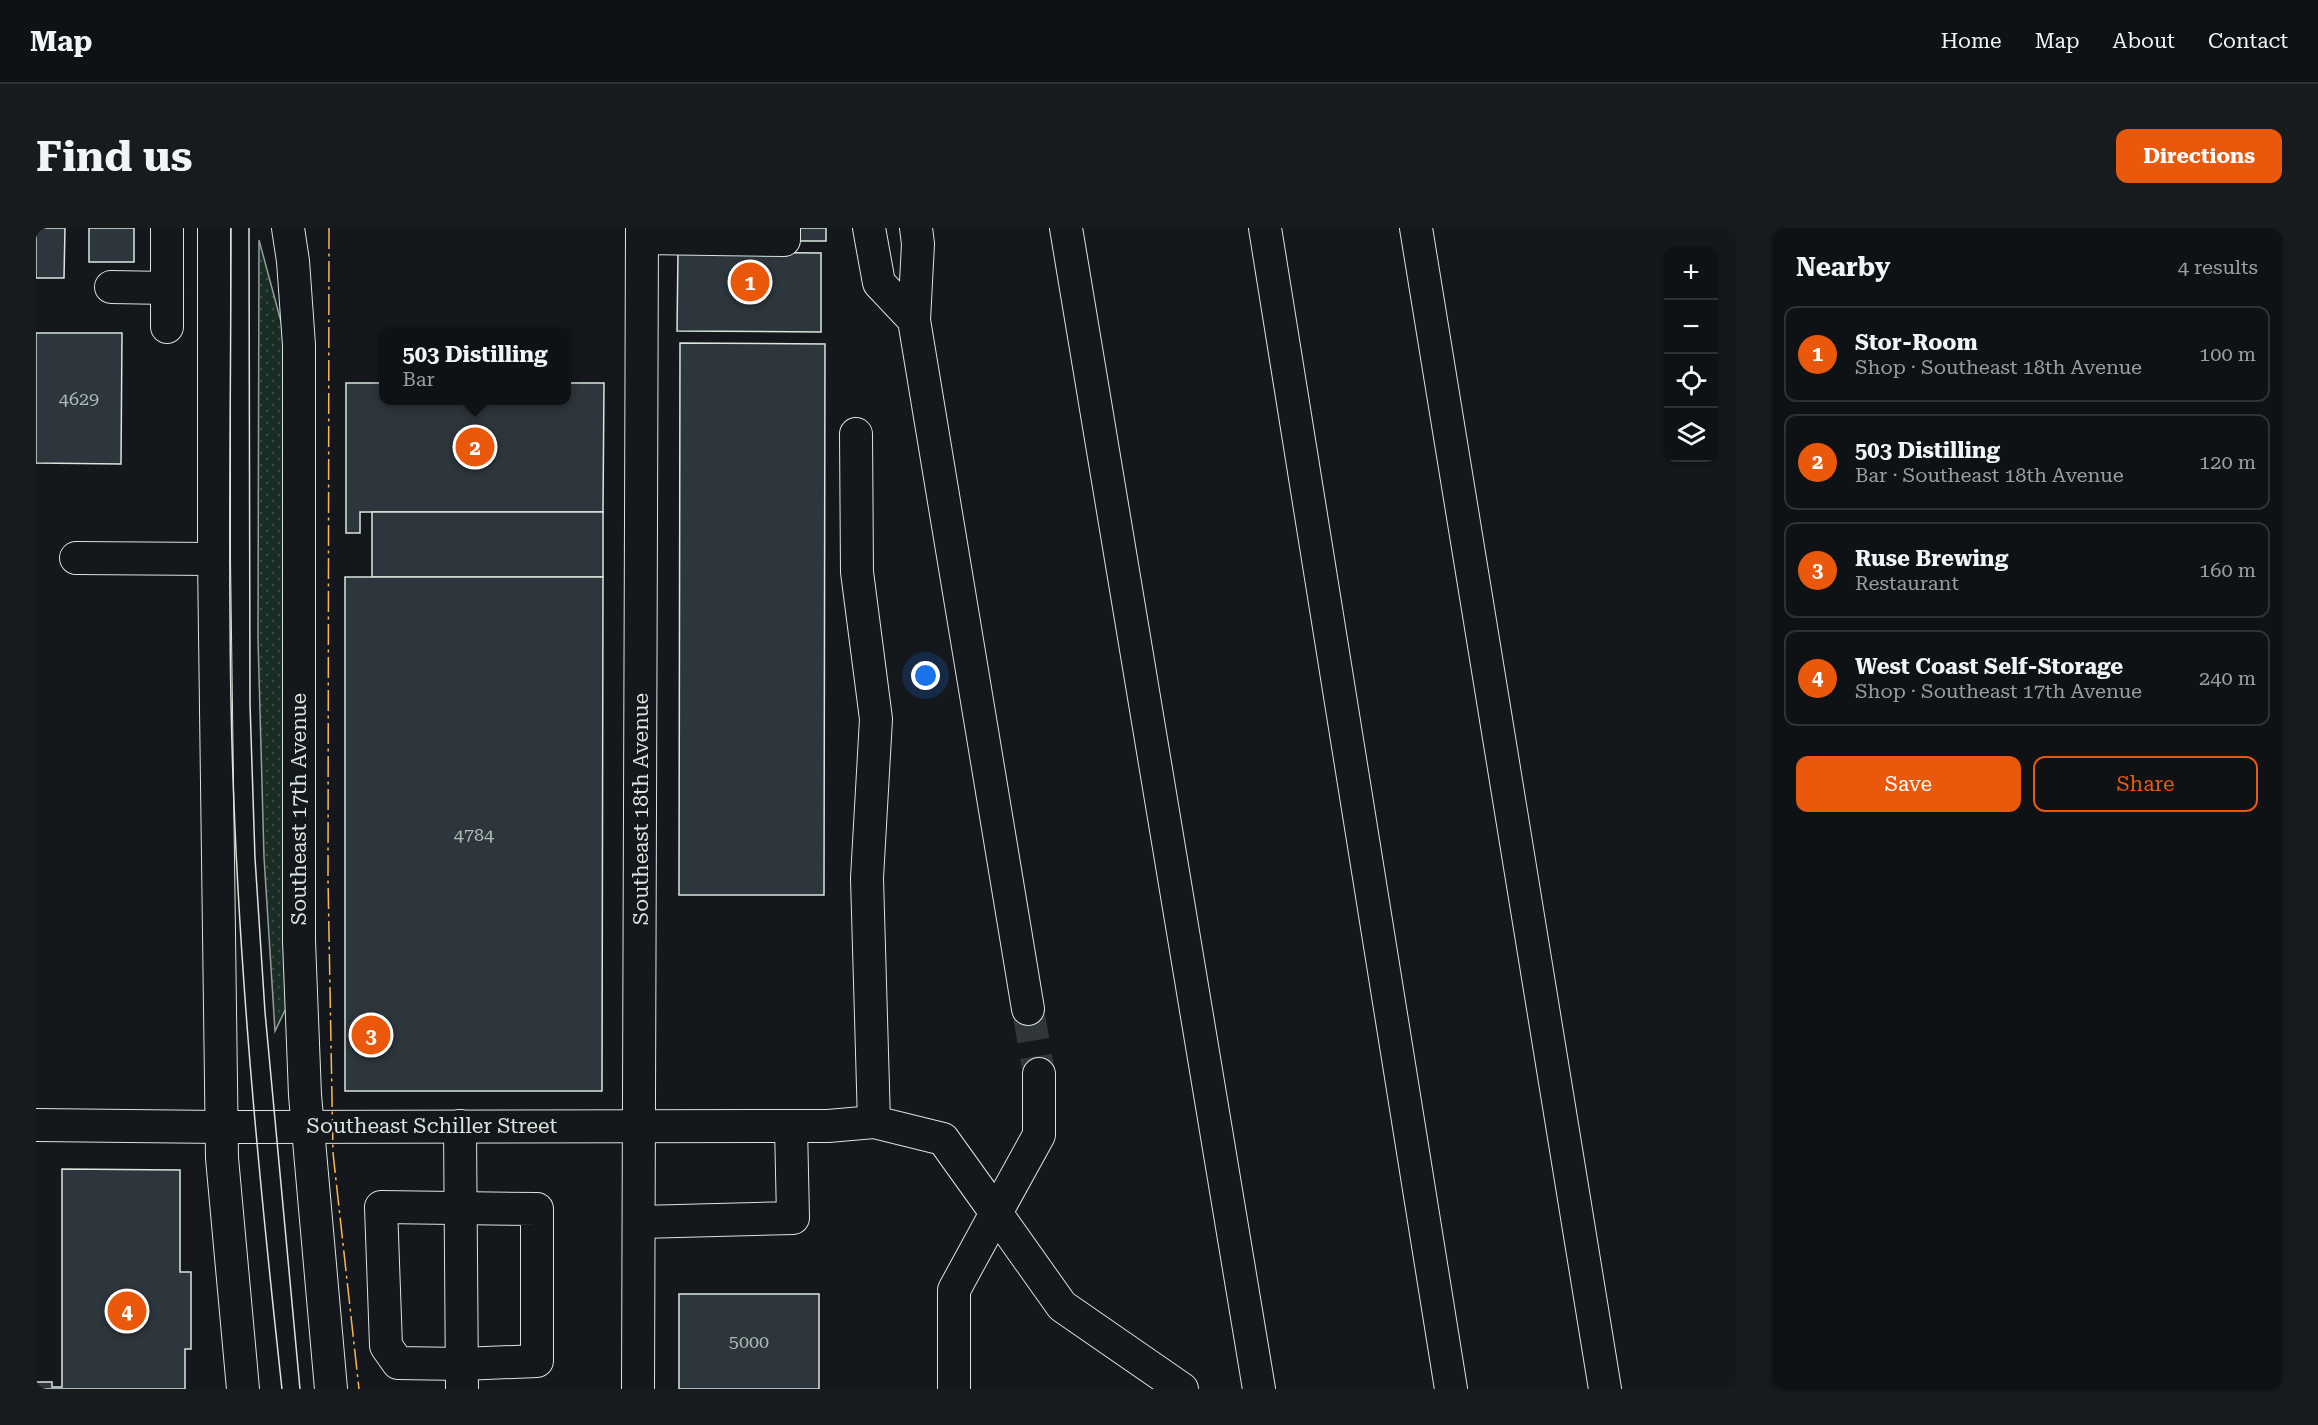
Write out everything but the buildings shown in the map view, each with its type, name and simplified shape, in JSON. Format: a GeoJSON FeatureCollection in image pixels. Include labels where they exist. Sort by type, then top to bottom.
{"type":"FeatureCollection","features":[{"type":"Feature","properties":{"kind":"street"},"geometry":{"type":"LineString","coordinates":[[167,228],[167,327]]}},
{"type":"Feature","properties":{"kind":"street"},"geometry":{"type":"LineString","coordinates":[[214,228],[214,559],[221,1127],[243,1389]]}},
{"type":"Feature","properties":{"kind":"street","name":"Southeast 17th Avenue"},"geometry":{"type":"LineString","coordinates":[[288,228],[293,261],[299,345],[299,941],[308,1127],[331,1389]]}},
{"type":"Feature","properties":{"kind":"street"},"geometry":{"type":"LineString","coordinates":[[642,233],[784,240],[784,228]]}},
{"type":"Feature","properties":{"kind":"street"},"geometry":{"type":"LineString","coordinates":[[870,228],[879,283],[914,320]]}},
{"type":"Feature","properties":{"kind":"street"},"geometry":{"type":"LineString","coordinates":[[916,228],[918,244],[914,320],[1028,1009]]}},
{"type":"Feature","properties":{"kind":"street"},"geometry":{"type":"LineString","coordinates":[[1066,228],[1259,1389]]}},
{"type":"Feature","properties":{"kind":"street"},"geometry":{"type":"LineString","coordinates":[[1265,228],[1451,1389]]}},
{"type":"Feature","properties":{"kind":"street"},"geometry":{"type":"LineString","coordinates":[[1416,228],[1605,1389]]}},
{"type":"Feature","properties":{"kind":"street","name":"Southeast 18th Avenue"},"geometry":{"type":"LineString","coordinates":[[638,1389],[642,233]]}},
{"type":"Feature","properties":{"kind":"street"},"geometry":{"type":"LineString","coordinates":[[111,287],[167,288]]}},
{"type":"Feature","properties":{"kind":"street"},"geometry":{"type":"LineString","coordinates":[[856,434],[857,572],[876,719],[867,878],[874,1122]]}},
{"type":"Feature","properties":{"kind":"street"},"geometry":{"type":"LineString","coordinates":[[76,558],[214,559]]}},
{"type":"Feature","properties":{"kind":"street"},"geometry":{"type":"LineString","coordinates":[[954,1389],[954,1290],[1039,1135],[1039,1074]]}},
{"type":"Feature","properties":{"kind":"street","name":"Southeast Schiller Street"},"geometry":{"type":"LineString","coordinates":[[36,1125],[828,1126],[874,1122],[943,1139],[1062,1306],[1182,1389]]}},
{"type":"Feature","properties":{"kind":"street"},"geometry":{"type":"LineString","coordinates":[[460,1126],[461,1377]]}},
{"type":"Feature","properties":{"kind":"street"},"geometry":{"type":"LineString","coordinates":[[640,1222],[793,1218],[791,1126]]}},
{"type":"Feature","properties":{"kind":"street"},"geometry":{"type":"LineString","coordinates":[[381,1207],[537,1209],[537,1361],[461,1377],[398,1363],[386,1346],[381,1207]]}},
{"type":"Feature","properties":{"kind":"green space"},"geometry":{"type":"Polygon","coordinates":[[[259,240],[283,329],[291,430],[289,1002],[275,1031],[264,857],[258,639],[259,240]]]}},
{"type":"Feature","properties":{"kind":"tunnel"},"geometry":{"type":"LineString","coordinates":[[1028,1009],[1039,1074]]}},
{"type":"Feature","properties":{"kind":"tram line"},"geometry":{"type":"LineString","coordinates":[[231,228],[230,583],[233,787],[242,960],[264,1218],[282,1389]]}},
{"type":"Feature","properties":{"kind":"tram line"},"geometry":{"type":"LineString","coordinates":[[249,228],[250,704],[255,858],[265,1012],[300,1389]]}},
{"type":"Feature","properties":{"kind":"power"},"geometry":{"type":"LineString","coordinates":[[329,228],[328,879],[333,1153],[359,1389]]}},
{"type":"Feature","properties":{"kind":"place","name":"Stor-Room"},"geometry":{"type":"Point","coordinates":[750,282]}},
{"type":"Feature","properties":{"kind":"place","name":"503 Distilling"},"geometry":{"type":"Point","coordinates":[475,447]}},
{"type":"Feature","properties":{"kind":"place","name":"Ruse Brewing"},"geometry":{"type":"Point","coordinates":[371,1035]}},
{"type":"Feature","properties":{"kind":"place","name":"West Coast Self-Storage"},"geometry":{"type":"Point","coordinates":[127,1311]}}]}
